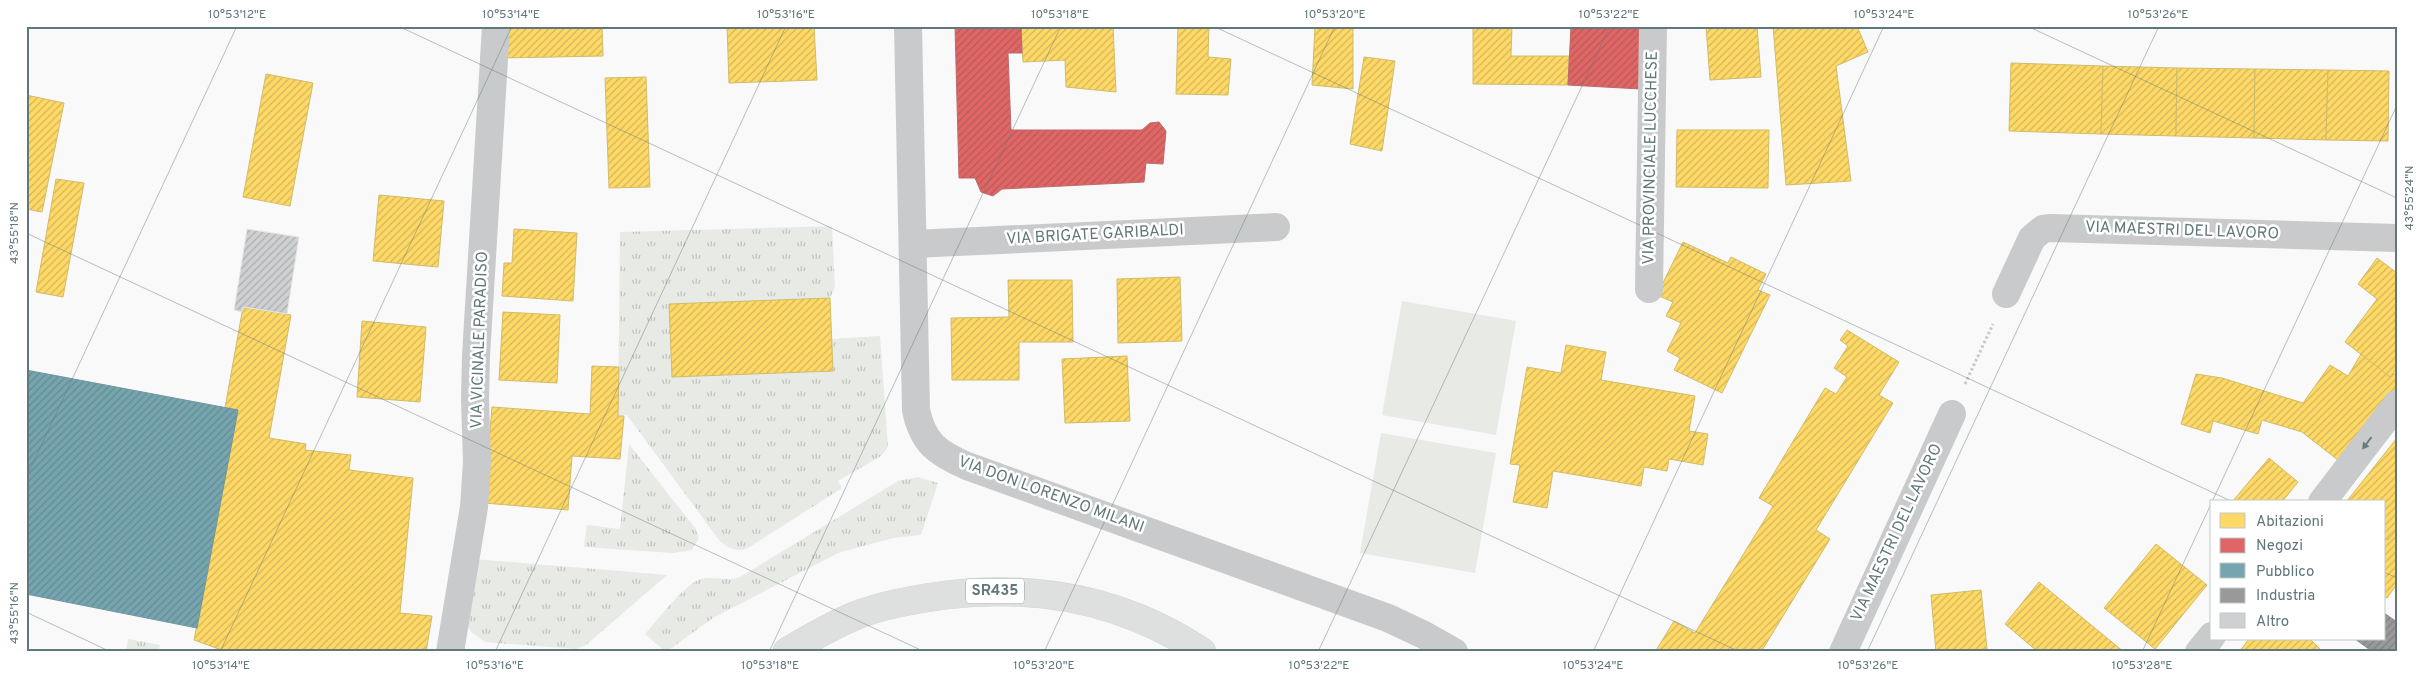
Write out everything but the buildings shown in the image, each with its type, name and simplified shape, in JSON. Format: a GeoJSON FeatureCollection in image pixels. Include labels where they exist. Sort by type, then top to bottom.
{"type":"FeatureCollection","features":[{"type":"Feature","properties":{"kind":"main road","name":"SR435"},"geometry":{"type":"LineString","coordinates":[[787,652],[820,632],[858,615],[895,603],[1000,591],[1051,594],[1109,607],[1182,638],[1202,652]]}},
{"type":"Feature","properties":{"kind":"street","name":"VIA VICINALE PARADISO"},"geometry":{"type":"LineString","coordinates":[[450,652],[474,508],[477,462],[476,356],[496,26]]}},
{"type":"Feature","properties":{"kind":"street","name":"VIA DON LORENZO MILANI"},"geometry":{"type":"LineString","coordinates":[[908,26],[916,410],[924,436],[942,453],[966,466],[1388,618],[1454,652]]}},
{"type":"Feature","properties":{"kind":"street","name":"VIA PROVINCIALE LUCCHESE"},"geometry":{"type":"LineString","coordinates":[[1649,289],[1653,26]]}},
{"type":"Feature","properties":{"kind":"street","name":"VIA BRIGATE GARIBALDI"},"geometry":{"type":"LineString","coordinates":[[914,244],[1276,227]]}},
{"type":"Feature","properties":{"kind":"street","name":"VIA MAESTRI DEL LAVORO"},"geometry":{"type":"LineString","coordinates":[[2006,294],[2032,238],[2044,229],[2397,238]]}},
{"type":"Feature","properties":{"kind":"street"},"geometry":{"type":"LineString","coordinates":[[2324,500],[2397,404]]}},
{"type":"Feature","properties":{"kind":"street","name":"VIA MAESTRI DEL LAVORO"},"geometry":{"type":"LineString","coordinates":[[1843,652],[1952,414]]}},
{"type":"Feature","properties":{"kind":"street"},"geometry":{"type":"LineString","coordinates":[[2199,652],[2210,638]]}},
{"type":"Feature","properties":{"kind":"path"},"geometry":{"type":"LineString","coordinates":[[1952,414],[2006,294]]}},
{"type":"Feature","properties":{"kind":"green space"},"geometry":{"type":"Polygon","coordinates":[[[832,226],[835,287],[830,298],[669,304],[832,339],[880,336],[888,447],[881,456],[838,481],[842,488],[748,548],[732,549],[719,540],[627,415],[618,416],[620,232],[832,226]]]}},
{"type":"Feature","properties":{"kind":"green space"},"geometry":{"type":"Polygon","coordinates":[[[1402,301],[1516,321],[1496,435],[1382,415],[1402,301]]]}},
{"type":"Feature","properties":{"kind":"green space"},"geometry":{"type":"Polygon","coordinates":[[[1381,433],[1496,453],[1475,573],[1360,553],[1381,433]]]}},
{"type":"Feature","properties":{"kind":"green space"},"geometry":{"type":"Polygon","coordinates":[[[629,444],[695,528],[699,538],[692,550],[673,553],[584,547],[587,525],[620,529],[629,444]]]}},
{"type":"Feature","properties":{"kind":"green space"},"geometry":{"type":"Polygon","coordinates":[[[918,477],[938,483],[921,535],[893,538],[838,553],[713,618],[666,652],[645,634],[679,595],[694,582],[706,578],[730,579],[740,577],[898,481],[918,477]]]}},
{"type":"Feature","properties":{"kind":"green space"},"geometry":{"type":"Polygon","coordinates":[[[474,559],[667,575],[586,645],[576,649],[485,642],[471,632],[467,625],[474,559]]]}},
{"type":"Feature","properties":{"kind":"green space"},"geometry":{"type":"Polygon","coordinates":[[[128,639],[160,645],[158,652],[126,652],[128,639]]]}}]}
